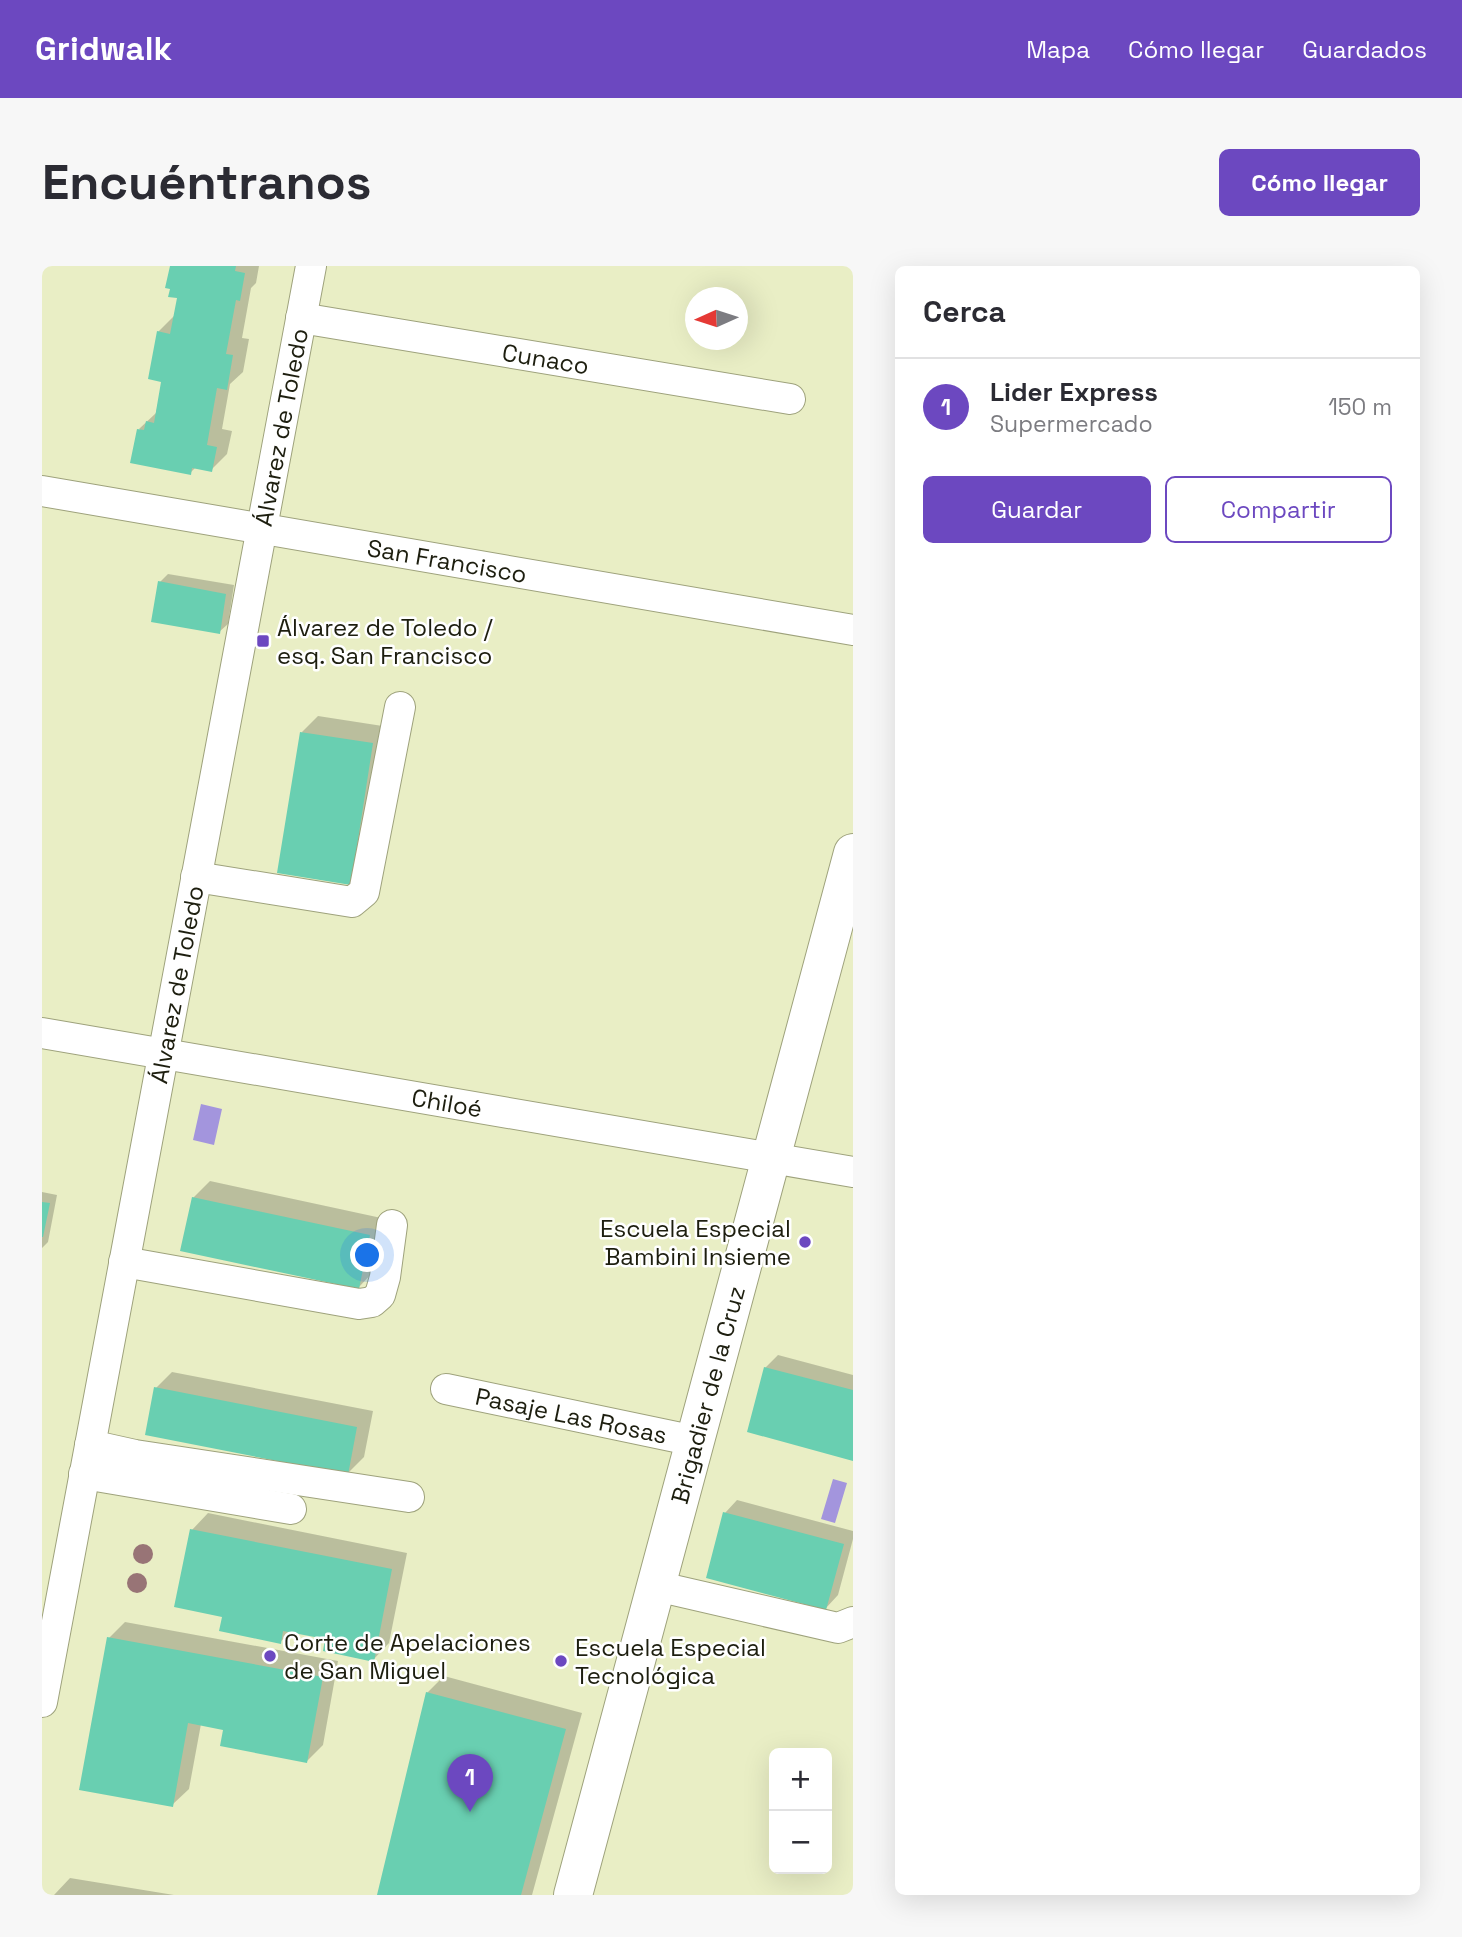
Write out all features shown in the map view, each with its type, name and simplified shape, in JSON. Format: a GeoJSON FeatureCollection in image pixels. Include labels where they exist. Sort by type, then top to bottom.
{"type":"FeatureCollection","features":[{"type":"Feature","properties":{"kind":"main road","name":"Brigadier de la Cruz"},"geometry":{"type":"LineString","coordinates":[[573,1895],[853,853]]}},
{"type":"Feature","properties":{"kind":"street","name":"Álvarez de Toledo"},"geometry":{"type":"LineString","coordinates":[[42,1702],[52,1594],[85,1474],[311,266]]}},
{"type":"Feature","properties":{"kind":"street","name":"Cunaco"},"geometry":{"type":"LineString","coordinates":[[301,318],[790,399]]}},
{"type":"Feature","properties":{"kind":"street","name":"San Francisco"},"geometry":{"type":"LineString","coordinates":[[42,491],[853,630]]}},
{"type":"Feature","properties":{"kind":"street"},"geometry":{"type":"LineString","coordinates":[[196,877],[352,902],[364,892],[400,708]]}},
{"type":"Feature","properties":{"kind":"street","name":"Chiloé"},"geometry":{"type":"LineString","coordinates":[[42,1033],[853,1172]]}},
{"type":"Feature","properties":{"kind":"street"},"geometry":{"type":"LineString","coordinates":[[124,1262],[359,1304],[372,1302],[380,1296],[391,1225]]}},
{"type":"Feature","properties":{"kind":"street","name":"Pasaje Las Rosas"},"geometry":{"type":"LineString","coordinates":[[446,1389],[695,1441]]}},
{"type":"Feature","properties":{"kind":"street"},"geometry":{"type":"LineString","coordinates":[[90,1445],[135,1455],[409,1497]]}},
{"type":"Feature","properties":{"kind":"street"},"geometry":{"type":"LineString","coordinates":[[85,1474],[291,1509]]}},
{"type":"Feature","properties":{"kind":"street"},"geometry":{"type":"LineString","coordinates":[[656,1586],[838,1628],[853,1622]]}},
{"type":"Feature","properties":{"kind":"shaded area"},"geometry":{"type":"Polygon","coordinates":[[[201,1104],[222,1109],[214,1145],[193,1140],[201,1104]]]}},
{"type":"Feature","properties":{"kind":"shaded area"},"geometry":{"type":"Polygon","coordinates":[[[833,1479],[847,1483],[835,1523],[821,1519],[833,1479]]]}},
{"type":"Feature","properties":{"kind":"building"},"geometry":{"type":"Polygon","coordinates":[[[170,266],[236,266],[235,271],[245,273],[240,301],[236,300],[226,354],[233,355],[227,390],[217,388],[207,445],[217,447],[212,472],[192,468],[191,475],[130,463],[137,429],[144,430],[146,421],[154,423],[161,382],[148,379],[157,331],[170,334],[177,298],[168,297],[170,289],[165,288],[170,266]]]}},
{"type":"Feature","properties":{"kind":"building"},"geometry":{"type":"Polygon","coordinates":[[[158,581],[226,594],[220,634],[151,622],[158,581]]]}},
{"type":"Feature","properties":{"kind":"building"},"geometry":{"type":"Polygon","coordinates":[[[300,732],[373,743],[351,885],[277,873],[300,732]]]}},
{"type":"Feature","properties":{"kind":"building"},"geometry":{"type":"Polygon","coordinates":[[[192,1197],[370,1235],[359,1289],[180,1251],[192,1197]]]}},
{"type":"Feature","properties":{"kind":"building"},"geometry":{"type":"Polygon","coordinates":[[[42,1202],[50,1203],[43,1237],[42,1237],[42,1202]]]}},
{"type":"Feature","properties":{"kind":"building"},"geometry":{"type":"Polygon","coordinates":[[[764,1367],[853,1390],[853,1461],[747,1432],[764,1367]]]}},
{"type":"Feature","properties":{"kind":"building"},"geometry":{"type":"Polygon","coordinates":[[[154,1387],[357,1427],[348,1475],[145,1435],[154,1387]]]}},
{"type":"Feature","properties":{"kind":"building"},"geometry":{"type":"Polygon","coordinates":[[[723,1512],[844,1544],[826,1610],[706,1578],[723,1512]]]}},
{"type":"Feature","properties":{"kind":"building"},"geometry":{"type":"Polygon","coordinates":[[[190,1529],[392,1569],[374,1662],[323,1651],[325,1639],[283,1631],[281,1644],[219,1631],[222,1617],[174,1607],[190,1529]]]}},
{"type":"Feature","properties":{"kind":"building"},"geometry":{"type":"Polygon","coordinates":[[[107,1637],[323,1677],[307,1763],[220,1746],[223,1730],[188,1723],[173,1807],[79,1790],[107,1637]]]}},
{"type":"Feature","properties":{"kind":"building"},"geometry":{"type":"Polygon","coordinates":[[[426,1692],[566,1729],[521,1895],[377,1895],[426,1692]]]}},
{"type":"Feature","properties":{"kind":"place","name":"Álvarez de Toledo / esq. San Francisco"},"geometry":{"type":"Point","coordinates":[263,641]}},
{"type":"Feature","properties":{"kind":"place","name":"Escuela Especial Bambini Insieme"},"geometry":{"type":"Point","coordinates":[805,1242]}},
{"type":"Feature","properties":{"kind":"place","name":"Corte de Apelaciones de San Miguel"},"geometry":{"type":"Point","coordinates":[270,1656]}},
{"type":"Feature","properties":{"kind":"place","name":"Escuela Especial Tecnológica"},"geometry":{"type":"Point","coordinates":[561,1661]}},
{"type":"Feature","properties":{"kind":"place","name":"Lider Express"},"geometry":{"type":"Point","coordinates":[470,1812]}}]}
